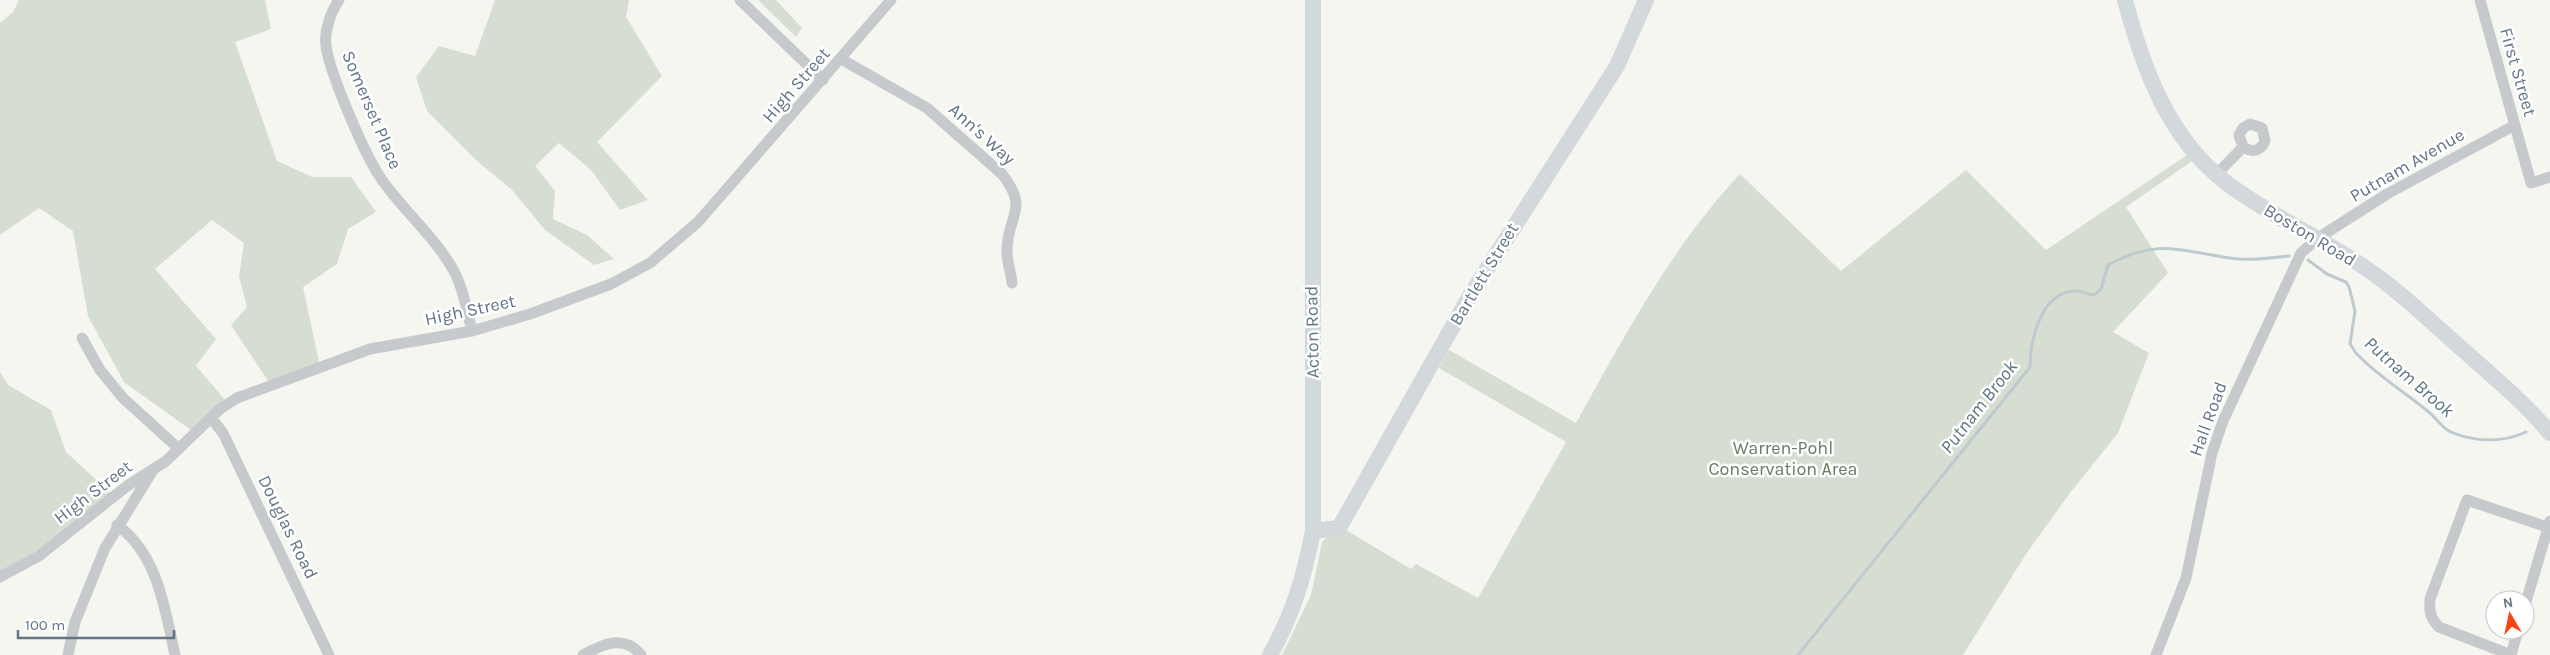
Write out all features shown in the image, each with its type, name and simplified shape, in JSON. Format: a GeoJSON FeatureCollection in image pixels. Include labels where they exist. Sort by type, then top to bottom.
{"type":"FeatureCollection","features":[{"type":"Feature","properties":{"kind":"main road","name":"Acton Road"},"geometry":{"type":"LineString","coordinates":[[1270,655],[1286,626],[1304,578],[1313,531],[1313,0]]}},
{"type":"Feature","properties":{"kind":"main road","name":"Bartlett Street"},"geometry":{"type":"LineString","coordinates":[[1313,531],[1339,528],[1470,294],[1617,66],[1646,0]]}},
{"type":"Feature","properties":{"kind":"main road","name":"Boston Road"},"geometry":{"type":"LineString","coordinates":[[2125,0],[2142,60],[2160,100],[2190,147],[2217,174],[2249,198],[2366,268],[2405,298],[2516,398],[2550,432]]}},
{"type":"Feature","properties":{"kind":"street","name":"Somerset Place"},"geometry":{"type":"LineString","coordinates":[[340,0],[332,10],[326,45],[335,77],[379,176],[438,248],[455,273],[472,331]]}},
{"type":"Feature","properties":{"kind":"street"},"geometry":{"type":"LineString","coordinates":[[740,0],[823,80]]}},
{"type":"Feature","properties":{"kind":"street","name":"High Street"},"geometry":{"type":"LineString","coordinates":[[0,577],[39,556],[127,486],[153,470],[179,449],[228,403],[246,394],[362,351],[403,341],[472,331],[530,314],[589,293],[650,263],[698,222],[891,0]]}},
{"type":"Feature","properties":{"kind":"street","name":"First Street"},"geometry":{"type":"LineString","coordinates":[[2480,0],[2531,183],[2550,177]]}},
{"type":"Feature","properties":{"kind":"street","name":"Ann's Way"},"geometry":{"type":"LineString","coordinates":[[841,58],[927,108],[1002,174],[1010,186],[1017,204],[1007,248],[1012,283]]}},
{"type":"Feature","properties":{"kind":"street","name":"Putnam Avenue"},"geometry":{"type":"LineString","coordinates":[[2318,238],[2387,194],[2514,125]]}},
{"type":"Feature","properties":{"kind":"street"},"geometry":{"type":"LineString","coordinates":[[2217,174],[2243,148]]}},
{"type":"Feature","properties":{"kind":"street","name":"Hall Road"},"geometry":{"type":"LineString","coordinates":[[2156,655],[2186,578],[2212,453],[2223,421],[2301,253],[2318,238]]}},
{"type":"Feature","properties":{"kind":"street"},"geometry":{"type":"LineString","coordinates":[[82,338],[109,383],[143,418],[179,449]]}},
{"type":"Feature","properties":{"kind":"street","name":"Douglas Road"},"geometry":{"type":"LineString","coordinates":[[211,418],[226,438],[329,655]]}},
{"type":"Feature","properties":{"kind":"street"},"geometry":{"type":"LineString","coordinates":[[68,655],[79,610],[117,525],[153,470]]}},
{"type":"Feature","properties":{"kind":"street"},"geometry":{"type":"LineString","coordinates":[[2515,640],[2511,655],[2439,627],[2432,620],[2429,611],[2430,599],[2467,500],[2549,524],[2530,590]]}},
{"type":"Feature","properties":{"kind":"street"},"geometry":{"type":"LineString","coordinates":[[117,525],[128,534],[143,554],[156,579],[175,655]]}},
{"type":"Feature","properties":{"kind":"street"},"geometry":{"type":"LineString","coordinates":[[583,655],[613,642],[630,644],[641,655]]}},
{"type":"Feature","properties":{"kind":"green space"},"geometry":{"type":"Polygon","coordinates":[[[19,0],[265,0],[271,29],[235,42],[277,161],[312,177],[351,177],[376,212],[348,229],[337,264],[303,287],[320,366],[270,384],[231,325],[247,307],[239,276],[244,243],[212,220],[155,269],[216,339],[196,366],[228,403],[195,433],[124,382],[88,316],[73,231],[39,208],[0,235],[0,23],[13,12],[19,0]]]}},
{"type":"Feature","properties":{"kind":"green space"},"geometry":{"type":"Polygon","coordinates":[[[495,0],[629,0],[626,17],[662,76],[597,142],[648,200],[620,210],[591,170],[559,143],[535,166],[555,191],[553,219],[587,235],[614,259],[594,265],[545,230],[512,190],[477,161],[427,111],[416,77],[439,46],[475,56],[495,0]]]}},
{"type":"Feature","properties":{"kind":"green space"},"geometry":{"type":"Polygon","coordinates":[[[758,0],[776,0],[802,28],[796,37],[758,0]]]}},
{"type":"Feature","properties":{"kind":"green space","name":"Warren-Pohl Conservation Area"},"geometry":{"type":"Polygon","coordinates":[[[2187,155],[2192,161],[2126,207],[2168,273],[2113,332],[2149,353],[2118,433],[2070,493],[2026,554],[1963,655],[1282,655],[1311,595],[1322,542],[1326,538],[1346,530],[1411,569],[1416,564],[1478,598],[1566,442],[1439,368],[1449,350],[1576,423],[1650,293],[1692,231],[1740,174],[1841,271],[1966,170],[2046,250],[2187,155]]]}},
{"type":"Feature","properties":{"kind":"green space"},"geometry":{"type":"Polygon","coordinates":[[[0,372],[8,385],[51,410],[66,452],[114,496],[0,577],[0,372]]]}},
{"type":"Feature","properties":{"kind":"waterway","name":"Putnam Brook"},"geometry":{"type":"LineString","coordinates":[[1798,655],[2030,367],[2035,333],[2039,321],[2052,301],[2061,294],[2072,291],[2094,295],[2101,289],[2108,265],[2127,256],[2144,251],[2174,249],[2239,259],[2289,256]]}},
{"type":"Feature","properties":{"kind":"waterway","name":"Putnam Brook"},"geometry":{"type":"LineString","coordinates":[[2308,260],[2327,274],[2346,282],[2349,287],[2355,311],[2350,344],[2356,353],[2374,370],[2422,406],[2445,428],[2469,438],[2488,440],[2508,438],[2526,432]]}}]}
